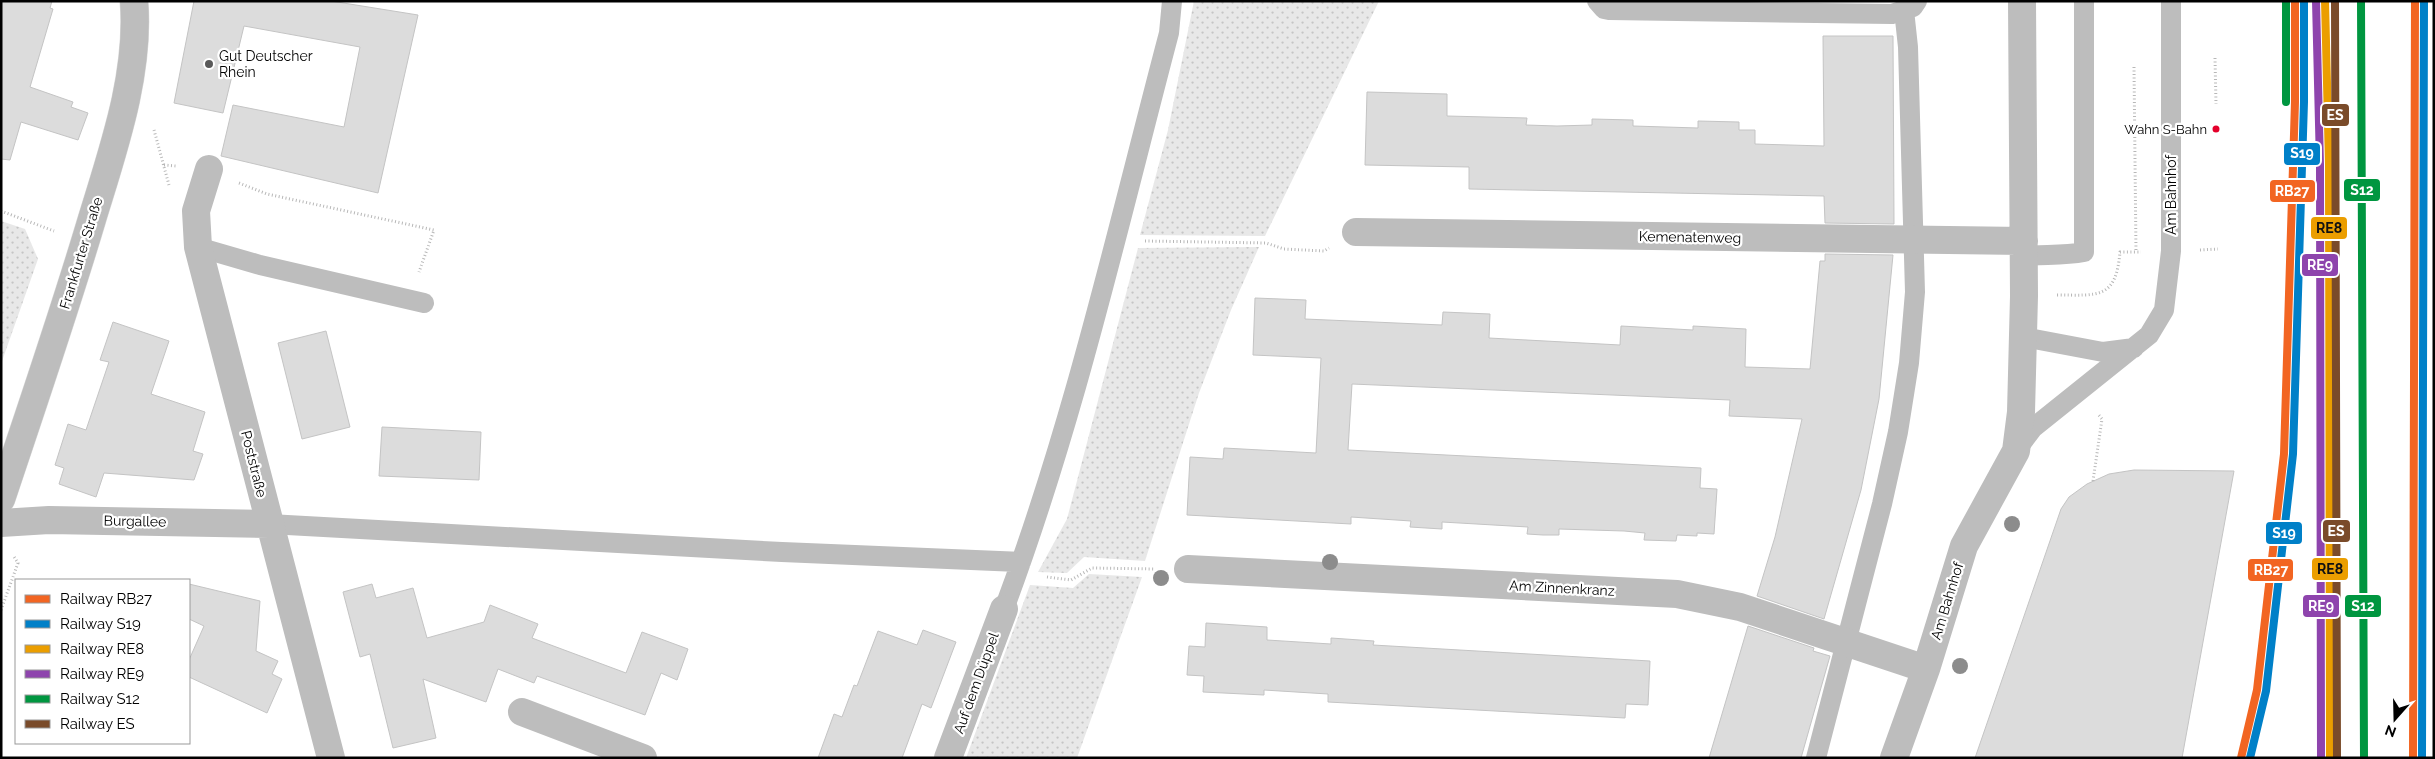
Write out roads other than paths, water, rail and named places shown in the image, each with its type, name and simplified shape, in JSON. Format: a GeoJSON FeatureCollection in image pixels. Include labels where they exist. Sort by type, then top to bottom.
{"type":"FeatureCollection","features":[{"type":"Feature","properties":{"kind":"street","name":"Frankfurter Straße"},"geometry":{"type":"LineString","coordinates":[[1,499],[85,242],[120,127],[131,64],[134,1]]}},
{"type":"Feature","properties":{"kind":"street","name":"Am Bahnhof"},"geometry":{"type":"LineString","coordinates":[[1894,758],[1926,668],[1964,546],[2016,451],[2021,412],[2024,296],[2022,1]]}},
{"type":"Feature","properties":{"kind":"street","name":"Poststraße"},"geometry":{"type":"LineString","coordinates":[[209,169],[196,211],[198,247],[330,758]]}},
{"type":"Feature","properties":{"kind":"street","name":"Kemenatenweg"},"geometry":{"type":"LineString","coordinates":[[1356,232],[1913,240],[2024,248]]}},
{"type":"Feature","properties":{"kind":"street","name":"Burgallee"},"geometry":{"type":"LineString","coordinates":[[1,523],[49,520],[269,524]]}},
{"type":"Feature","properties":{"kind":"street","name":"Am Zinnenkranz"},"geometry":{"type":"LineString","coordinates":[[1188,569],[1677,594],[1740,607],[1926,668]]}},
{"type":"Feature","properties":{"kind":"street","name":"Auf dem Düppel"},"geometry":{"type":"LineString","coordinates":[[948,758],[1004,609]]}},
{"type":"Feature","properties":{"kind":"street"},"geometry":{"type":"LineString","coordinates":[[522,712],[643,758]]}},
{"type":"Feature","properties":{"kind":"lane"},"geometry":{"type":"LineString","coordinates":[[1004,609],[1019,568],[1081,368],[1168,33],[1172,1]]}},
{"type":"Feature","properties":{"kind":"lane"},"geometry":{"type":"LineString","coordinates":[[1597,1],[1609,10],[1767,7],[1892,14],[1911,6],[1908,47],[1915,292],[1910,363],[1886,486],[1816,758]]}},
{"type":"Feature","properties":{"kind":"lane"},"geometry":{"type":"LineString","coordinates":[[2024,248],[2045,254],[2064,256],[2084,252],[2084,1]]}},
{"type":"Feature","properties":{"kind":"lane","name":"Am Bahnhof"},"geometry":{"type":"LineString","coordinates":[[2016,451],[2033,428],[2149,334],[2164,310],[2171,251],[2171,1]]}},
{"type":"Feature","properties":{"kind":"lane"},"geometry":{"type":"LineString","coordinates":[[198,247],[260,265],[424,303]]}},
{"type":"Feature","properties":{"kind":"lane"},"geometry":{"type":"LineString","coordinates":[[2023,337],[2103,352],[2134,348]]}},
{"type":"Feature","properties":{"kind":"lane"},"geometry":{"type":"LineString","coordinates":[[269,524],[782,552],[1019,568]]}},
{"type":"Feature","properties":{"kind":"rail line","name":"S12"},"geometry":{"type":"LineString","coordinates":[[2286,1],[2286,102]]}},
{"type":"Feature","properties":{"kind":"rail line","name":"RB27"},"geometry":{"type":"LineString","coordinates":[[2241,758],[2257,690],[2284,454],[2295,102],[2295,1]]}},
{"type":"Feature","properties":{"kind":"rail line","name":"S19"},"geometry":{"type":"LineString","coordinates":[[2250,758],[2266,691],[2293,454],[2304,102],[2304,1]]}},
{"type":"Feature","properties":{"kind":"rail line","name":"RE9"},"geometry":{"type":"LineString","coordinates":[[2316,1],[2320,165],[2321,758]]}},
{"type":"Feature","properties":{"kind":"rail line","name":"RE8"},"geometry":{"type":"LineString","coordinates":[[2325,1],[2329,165],[2330,758]]}},
{"type":"Feature","properties":{"kind":"rail line","name":"ES"},"geometry":{"type":"LineString","coordinates":[[2335,1],[2337,758]]}},
{"type":"Feature","properties":{"kind":"rail line","name":"S12"},"geometry":{"type":"LineString","coordinates":[[2361,1],[2364,758]]}},
{"type":"Feature","properties":{"kind":"rail line","name":"RB27"},"geometry":{"type":"LineString","coordinates":[[2413,758],[2415,1]]}},
{"type":"Feature","properties":{"kind":"rail line","name":"S19"},"geometry":{"type":"LineString","coordinates":[[2422,758],[2424,1]]}},
{"type":"Feature","properties":{"kind":"place","name":"Gut Deutscher Rhein"},"geometry":{"type":"Point","coordinates":[209,64]}},
{"type":"Feature","properties":{"kind":"place","name":"Wahn S-Bahn"},"geometry":{"type":"Point","coordinates":[2216,129]}}]}
